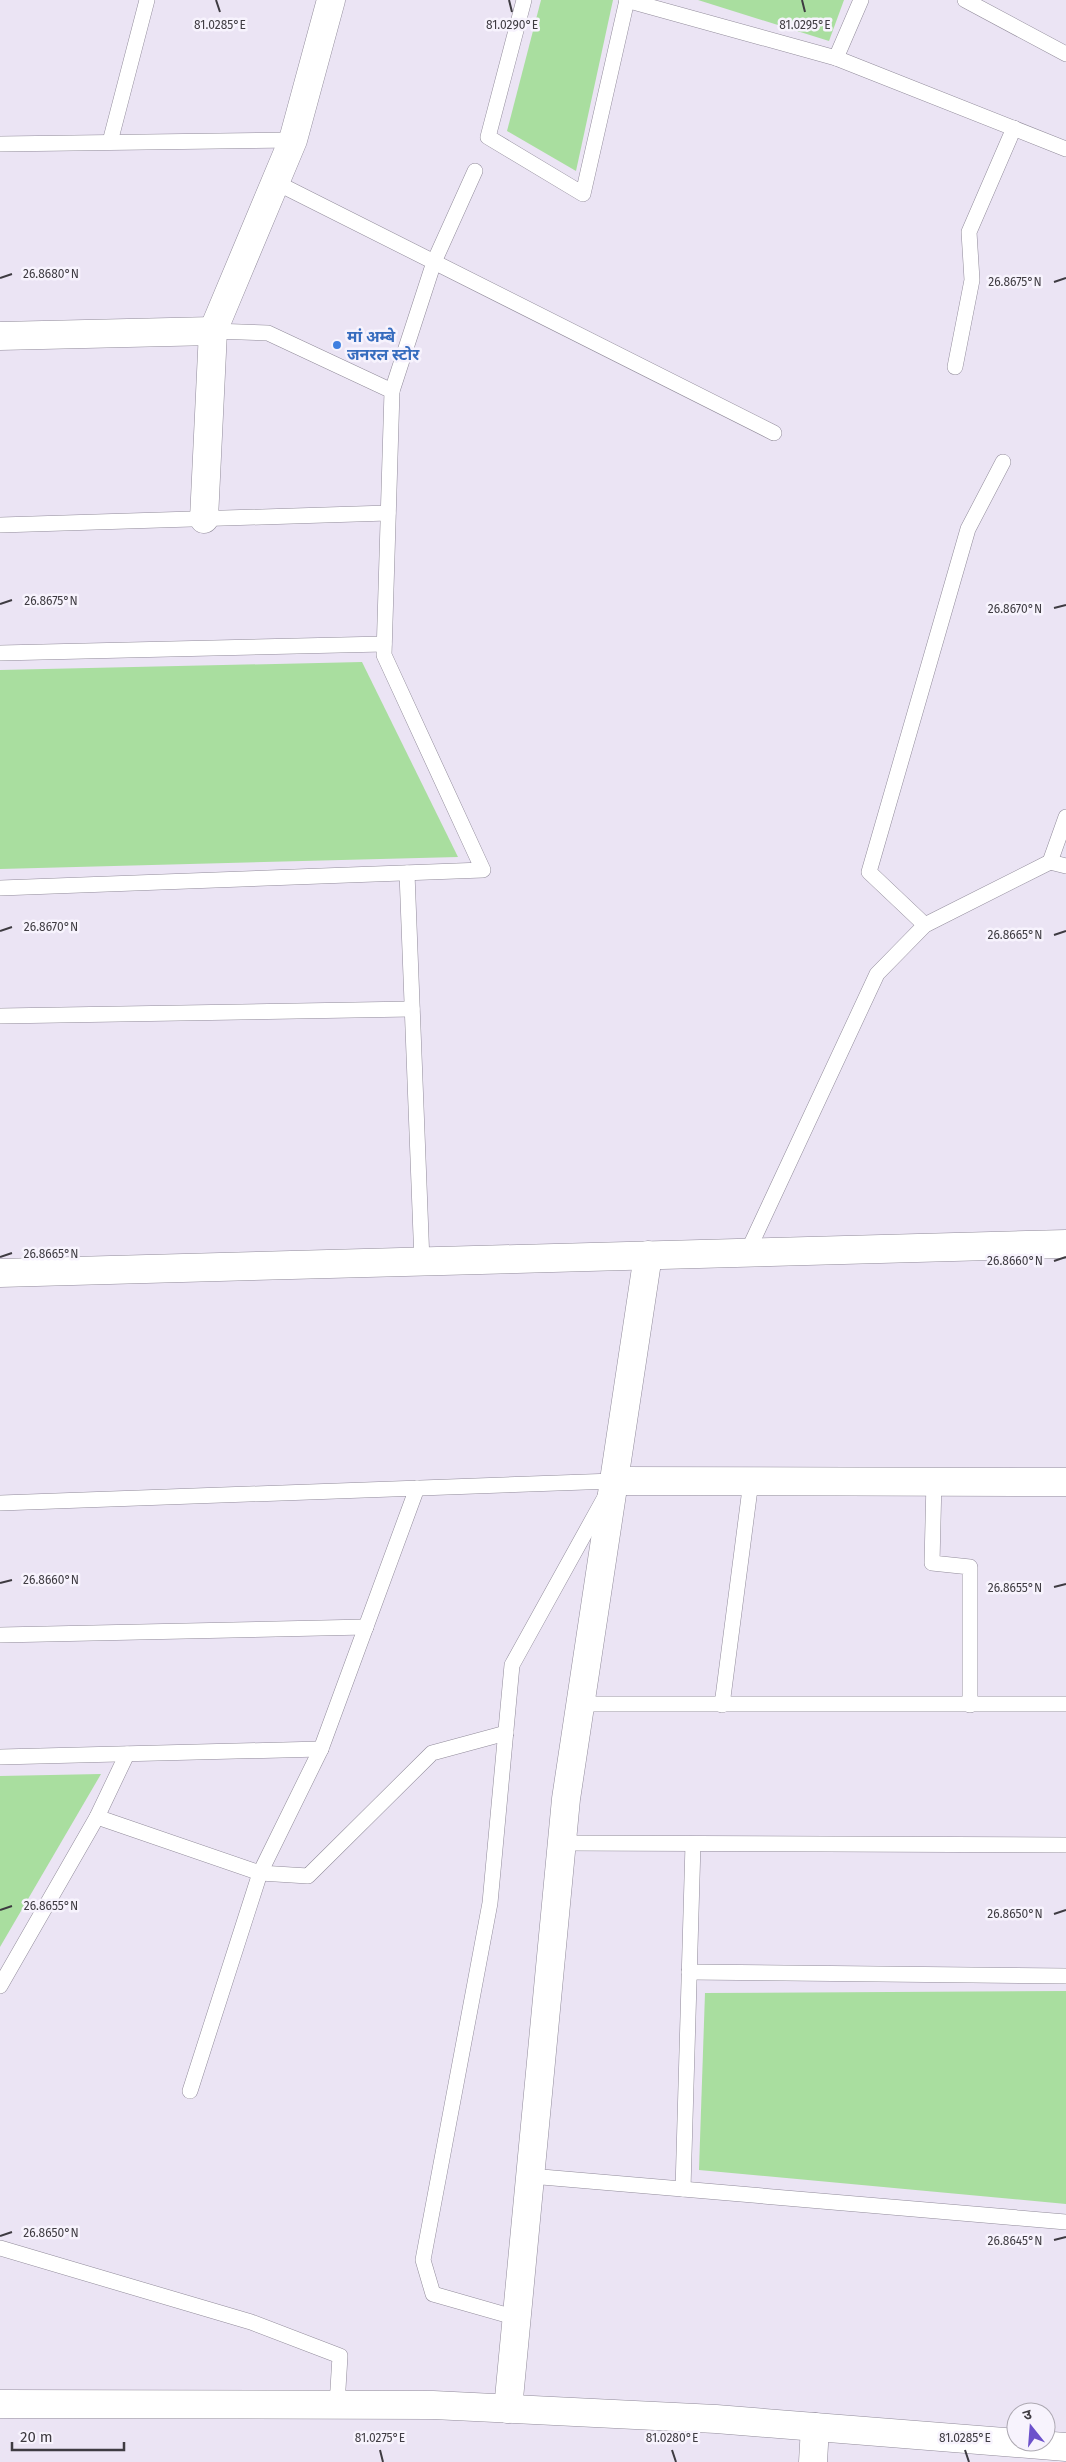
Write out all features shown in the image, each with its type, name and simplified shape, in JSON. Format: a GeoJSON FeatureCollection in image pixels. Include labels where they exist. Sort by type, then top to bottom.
{"type":"FeatureCollection","features":[{"type":"Feature","properties":{"kind":"street"},"geometry":{"type":"LineString","coordinates":[[204,519],[213,331],[293,140],[331,0]]}},
{"type":"Feature","properties":{"kind":"street"},"geometry":{"type":"LineString","coordinates":[[0,336],[213,331]]}},
{"type":"Feature","properties":{"kind":"street"},"geometry":{"type":"LineString","coordinates":[[0,1273],[1066,1244]]}},
{"type":"Feature","properties":{"kind":"street"},"geometry":{"type":"LineString","coordinates":[[508,2409],[561,1843],[580,1704],[648,1255]]}},
{"type":"Feature","properties":{"kind":"street"},"geometry":{"type":"LineString","coordinates":[[614,1480],[1066,1482]]}},
{"type":"Feature","properties":{"kind":"street"},"geometry":{"type":"LineString","coordinates":[[0,2404],[337,2404],[508,2409],[716,2419],[1066,2446]]}},
{"type":"Feature","properties":{"kind":"street"},"geometry":{"type":"LineString","coordinates":[[813,2462],[815,2427]]}},
{"type":"Feature","properties":{"kind":"lane"},"geometry":{"type":"LineString","coordinates":[[110,142],[147,0]]}},
{"type":"Feature","properties":{"kind":"lane"},"geometry":{"type":"LineString","coordinates":[[524,0],[488,137],[583,194],[626,0],[836,58],[1066,149]]}},
{"type":"Feature","properties":{"kind":"lane"},"geometry":{"type":"LineString","coordinates":[[836,58],[861,0]]}},
{"type":"Feature","properties":{"kind":"lane"},"geometry":{"type":"LineString","coordinates":[[965,0],[1066,54]]}},
{"type":"Feature","properties":{"kind":"lane"},"geometry":{"type":"LineString","coordinates":[[955,367],[972,280],[969,232],[1014,128]]}},
{"type":"Feature","properties":{"kind":"lane"},"geometry":{"type":"LineString","coordinates":[[0,144],[293,140]]}},
{"type":"Feature","properties":{"kind":"lane"},"geometry":{"type":"LineString","coordinates":[[0,888],[483,870],[384,655],[392,391],[434,262],[475,171]]}},
{"type":"Feature","properties":{"kind":"lane"},"geometry":{"type":"LineString","coordinates":[[275,182],[774,433]]}},
{"type":"Feature","properties":{"kind":"lane"},"geometry":{"type":"LineString","coordinates":[[213,331],[268,334],[392,391]]}},
{"type":"Feature","properties":{"kind":"lane"},"geometry":{"type":"LineString","coordinates":[[925,924],[869,872],[968,529],[1002,462]]}},
{"type":"Feature","properties":{"kind":"lane"},"geometry":{"type":"LineString","coordinates":[[0,525],[388,513]]}},
{"type":"Feature","properties":{"kind":"lane"},"geometry":{"type":"LineString","coordinates":[[0,653],[384,644]]}},
{"type":"Feature","properties":{"kind":"lane"},"geometry":{"type":"LineString","coordinates":[[1050,862],[1066,817]]}},
{"type":"Feature","properties":{"kind":"lane"},"geometry":{"type":"LineString","coordinates":[[747,1252],[877,974],[925,924],[1050,862],[1066,866]]}},
{"type":"Feature","properties":{"kind":"lane"},"geometry":{"type":"LineString","coordinates":[[407,873],[422,1262]]}},
{"type":"Feature","properties":{"kind":"lane"},"geometry":{"type":"LineString","coordinates":[[0,1016],[412,1009]]}},
{"type":"Feature","properties":{"kind":"lane"},"geometry":{"type":"LineString","coordinates":[[0,1503],[614,1480]]}},
{"type":"Feature","properties":{"kind":"lane"},"geometry":{"type":"LineString","coordinates":[[517,2318],[433,2294],[423,2260],[490,1904],[512,1665],[614,1480]]}},
{"type":"Feature","properties":{"kind":"lane"},"geometry":{"type":"LineString","coordinates":[[722,1705],[751,1481]]}},
{"type":"Feature","properties":{"kind":"lane"},"geometry":{"type":"LineString","coordinates":[[934,1481],[932,1564],[970,1567],[970,1705]]}},
{"type":"Feature","properties":{"kind":"lane"},"geometry":{"type":"LineString","coordinates":[[190,2091],[260,1873],[320,1749],[418,1488]]}},
{"type":"Feature","properties":{"kind":"lane"},"geometry":{"type":"LineString","coordinates":[[0,1635],[366,1627]]}},
{"type":"Feature","properties":{"kind":"lane"},"geometry":{"type":"LineString","coordinates":[[580,1704],[1066,1704]]}},
{"type":"Feature","properties":{"kind":"lane"},"geometry":{"type":"LineString","coordinates":[[97,1817],[260,1873],[308,1876],[432,1754],[506,1733]]}},
{"type":"Feature","properties":{"kind":"lane"},"geometry":{"type":"LineString","coordinates":[[0,1757],[320,1749]]}},
{"type":"Feature","properties":{"kind":"lane"},"geometry":{"type":"LineString","coordinates":[[0,1986],[97,1817],[127,1754]]}},
{"type":"Feature","properties":{"kind":"lane"},"geometry":{"type":"LineString","coordinates":[[561,1843],[1066,1845]]}},
{"type":"Feature","properties":{"kind":"lane"},"geometry":{"type":"LineString","coordinates":[[683,2189],[692,1844]]}},
{"type":"Feature","properties":{"kind":"lane"},"geometry":{"type":"LineString","coordinates":[[689,1972],[1066,1976]]}},
{"type":"Feature","properties":{"kind":"lane"},"geometry":{"type":"LineString","coordinates":[[530,2176],[1066,2222]]}},
{"type":"Feature","properties":{"kind":"lane"},"geometry":{"type":"LineString","coordinates":[[0,2248],[251,2322],[340,2356],[337,2404]]}},
{"type":"Feature","properties":{"kind":"green space"},"geometry":{"type":"Polygon","coordinates":[[[541,0],[613,0],[576,171],[507,131],[541,0]]]}},
{"type":"Feature","properties":{"kind":"green space"},"geometry":{"type":"Polygon","coordinates":[[[698,0],[844,0],[829,41],[698,0]]]}},
{"type":"Feature","properties":{"kind":"green space"},"geometry":{"type":"Polygon","coordinates":[[[362,662],[458,857],[0,869],[0,670],[362,662]]]}},
{"type":"Feature","properties":{"kind":"green space"},"geometry":{"type":"Polygon","coordinates":[[[101,1774],[0,1947],[0,1776],[101,1774]]]}},
{"type":"Feature","properties":{"kind":"green space"},"geometry":{"type":"Polygon","coordinates":[[[1066,1991],[1066,2204],[699,2170],[705,1993],[1066,1991]]]}},
{"type":"Feature","properties":{"kind":"place","name":"मां अम्बे जनरल स्टोर"},"geometry":{"type":"Point","coordinates":[337,345]}}]}
